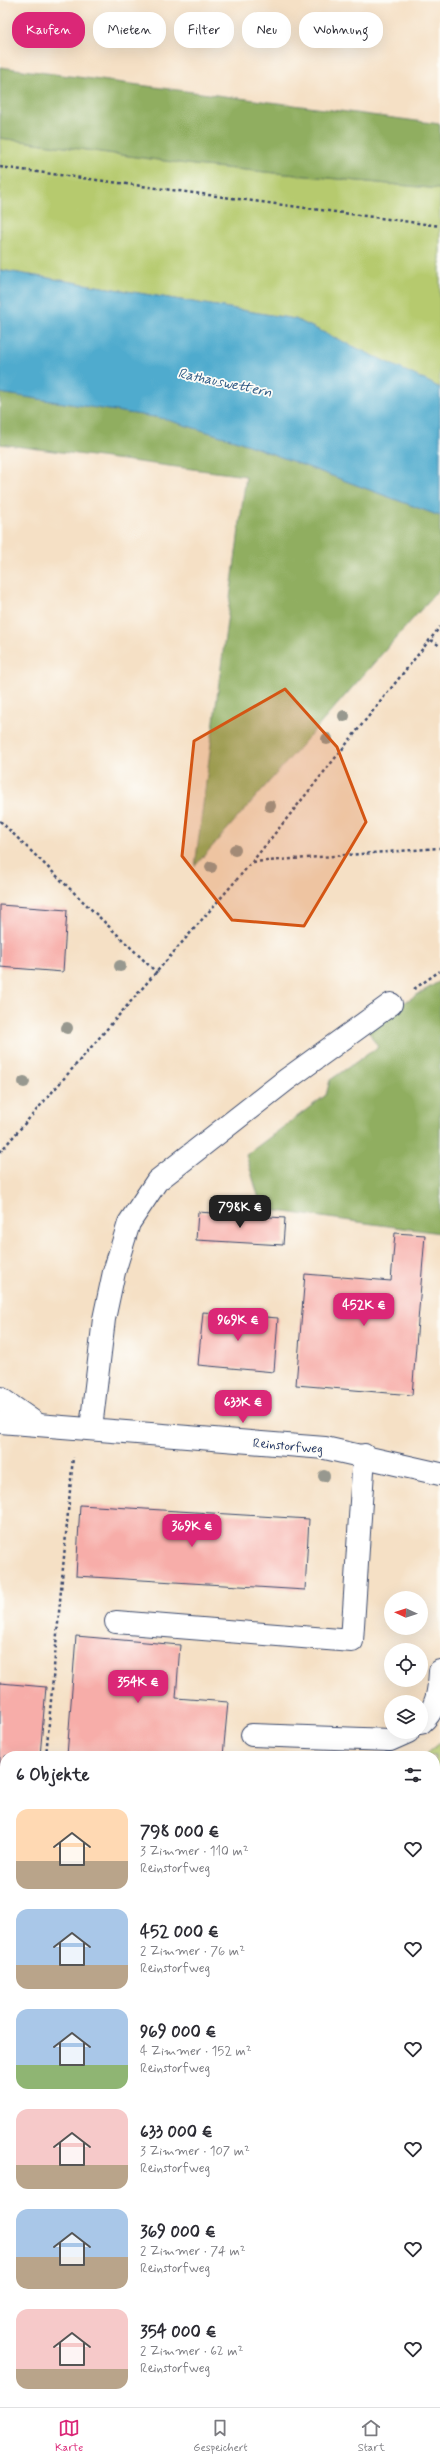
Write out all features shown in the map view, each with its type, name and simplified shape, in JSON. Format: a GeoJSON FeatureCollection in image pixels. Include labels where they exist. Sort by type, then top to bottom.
{"type":"FeatureCollection","features":[{"type":"Feature","properties":{"kind":"street"},"geometry":{"type":"LineString","coordinates":[[83,1427],[114,1272],[129,1223],[157,1181],[286,1080],[391,1004]]}},
{"type":"Feature","properties":{"kind":"street"},"geometry":{"type":"LineString","coordinates":[[0,1398],[37,1424]]}},
{"type":"Feature","properties":{"kind":"street","name":"Reinstorfweg"},"geometry":{"type":"LineString","coordinates":[[0,1422],[83,1427],[324,1448],[364,1455],[440,1474]]}},
{"type":"Feature","properties":{"kind":"street"},"geometry":{"type":"LineString","coordinates":[[116,1622],[352,1640],[364,1455]]}},
{"type":"Feature","properties":{"kind":"street"},"geometry":{"type":"LineString","coordinates":[[428,1715],[433,1709],[437,1697],[440,1671]]}},
{"type":"Feature","properties":{"kind":"street"},"geometry":{"type":"LineString","coordinates":[[252,1735],[392,1739]]}},
{"type":"Feature","properties":{"kind":"path"},"geometry":{"type":"LineString","coordinates":[[0,168],[440,226]]}},
{"type":"Feature","properties":{"kind":"path"},"geometry":{"type":"LineString","coordinates":[[0,1152],[252,862],[440,628]]}},
{"type":"Feature","properties":{"kind":"path"},"geometry":{"type":"LineString","coordinates":[[431,640],[440,646]]}},
{"type":"Feature","properties":{"kind":"path"},"geometry":{"type":"LineString","coordinates":[[0,821],[157,973]]}},
{"type":"Feature","properties":{"kind":"path"},"geometry":{"type":"LineString","coordinates":[[252,862],[440,848]]}},
{"type":"Feature","properties":{"kind":"path"},"geometry":{"type":"LineString","coordinates":[[47,1751],[83,1427]]}},
{"type":"Feature","properties":{"kind":"highlighted area"},"geometry":{"type":"Polygon","coordinates":[[[285,689],[337,747],[366,822],[304,926],[232,920],[182,856],[194,741],[285,689]]]}},
{"type":"Feature","properties":{"kind":"green space"},"geometry":{"type":"Polygon","coordinates":[[[0,67],[440,124],[440,189],[194,165],[0,138],[0,67]]]}},
{"type":"Feature","properties":{"kind":"green space"},"geometry":{"type":"Polygon","coordinates":[[[0,138],[194,165],[440,189],[440,388],[295,319],[0,270],[0,138]]]}},
{"type":"Feature","properties":{"kind":"green space"},"geometry":{"type":"Polygon","coordinates":[[[0,393],[161,418],[238,441],[440,516],[440,588],[195,866],[246,476],[0,444],[0,393]]]}},
{"type":"Feature","properties":{"kind":"green space"},"geometry":{"type":"Polygon","coordinates":[[[440,981],[440,1233],[262,1209],[246,1155],[326,1095],[330,1080],[378,1047],[367,1029],[400,1005],[440,981]]]}},
{"type":"Feature","properties":{"kind":"green space"},"geometry":{"type":"Polygon","coordinates":[[[440,1743],[440,1751],[430,1751],[440,1743]]]}},
{"type":"Feature","properties":{"kind":"water","name":"Rathauswettern"},"geometry":{"type":"Polygon","coordinates":[[[0,270],[295,319],[440,388],[440,516],[238,441],[161,418],[0,393],[0,270]]]}},
{"type":"Feature","properties":{"kind":"building"},"geometry":{"type":"Polygon","coordinates":[[[0,905],[67,910],[63,972],[0,967],[0,905]]]}},
{"type":"Feature","properties":{"kind":"building"},"geometry":{"type":"Polygon","coordinates":[[[198,1212],[285,1218],[283,1245],[196,1240],[198,1212]]]}},
{"type":"Feature","properties":{"kind":"building"},"geometry":{"type":"Polygon","coordinates":[[[395,1233],[425,1235],[412,1395],[296,1385],[305,1274],[391,1281],[395,1233]]]}},
{"type":"Feature","properties":{"kind":"building"},"geometry":{"type":"Polygon","coordinates":[[[203,1312],[278,1318],[274,1372],[198,1365],[203,1312]]]}},
{"type":"Feature","properties":{"kind":"building"},"geometry":{"type":"Polygon","coordinates":[[[80,1505],[309,1519],[305,1590],[76,1576],[80,1505]]]}},
{"type":"Feature","properties":{"kind":"building"},"geometry":{"type":"Polygon","coordinates":[[[76,1636],[180,1645],[176,1698],[228,1702],[223,1751],[67,1751],[76,1636]]]}},
{"type":"Feature","properties":{"kind":"building"},"geometry":{"type":"Polygon","coordinates":[[[0,1683],[46,1687],[40,1751],[0,1751],[0,1683]]]}}]}
